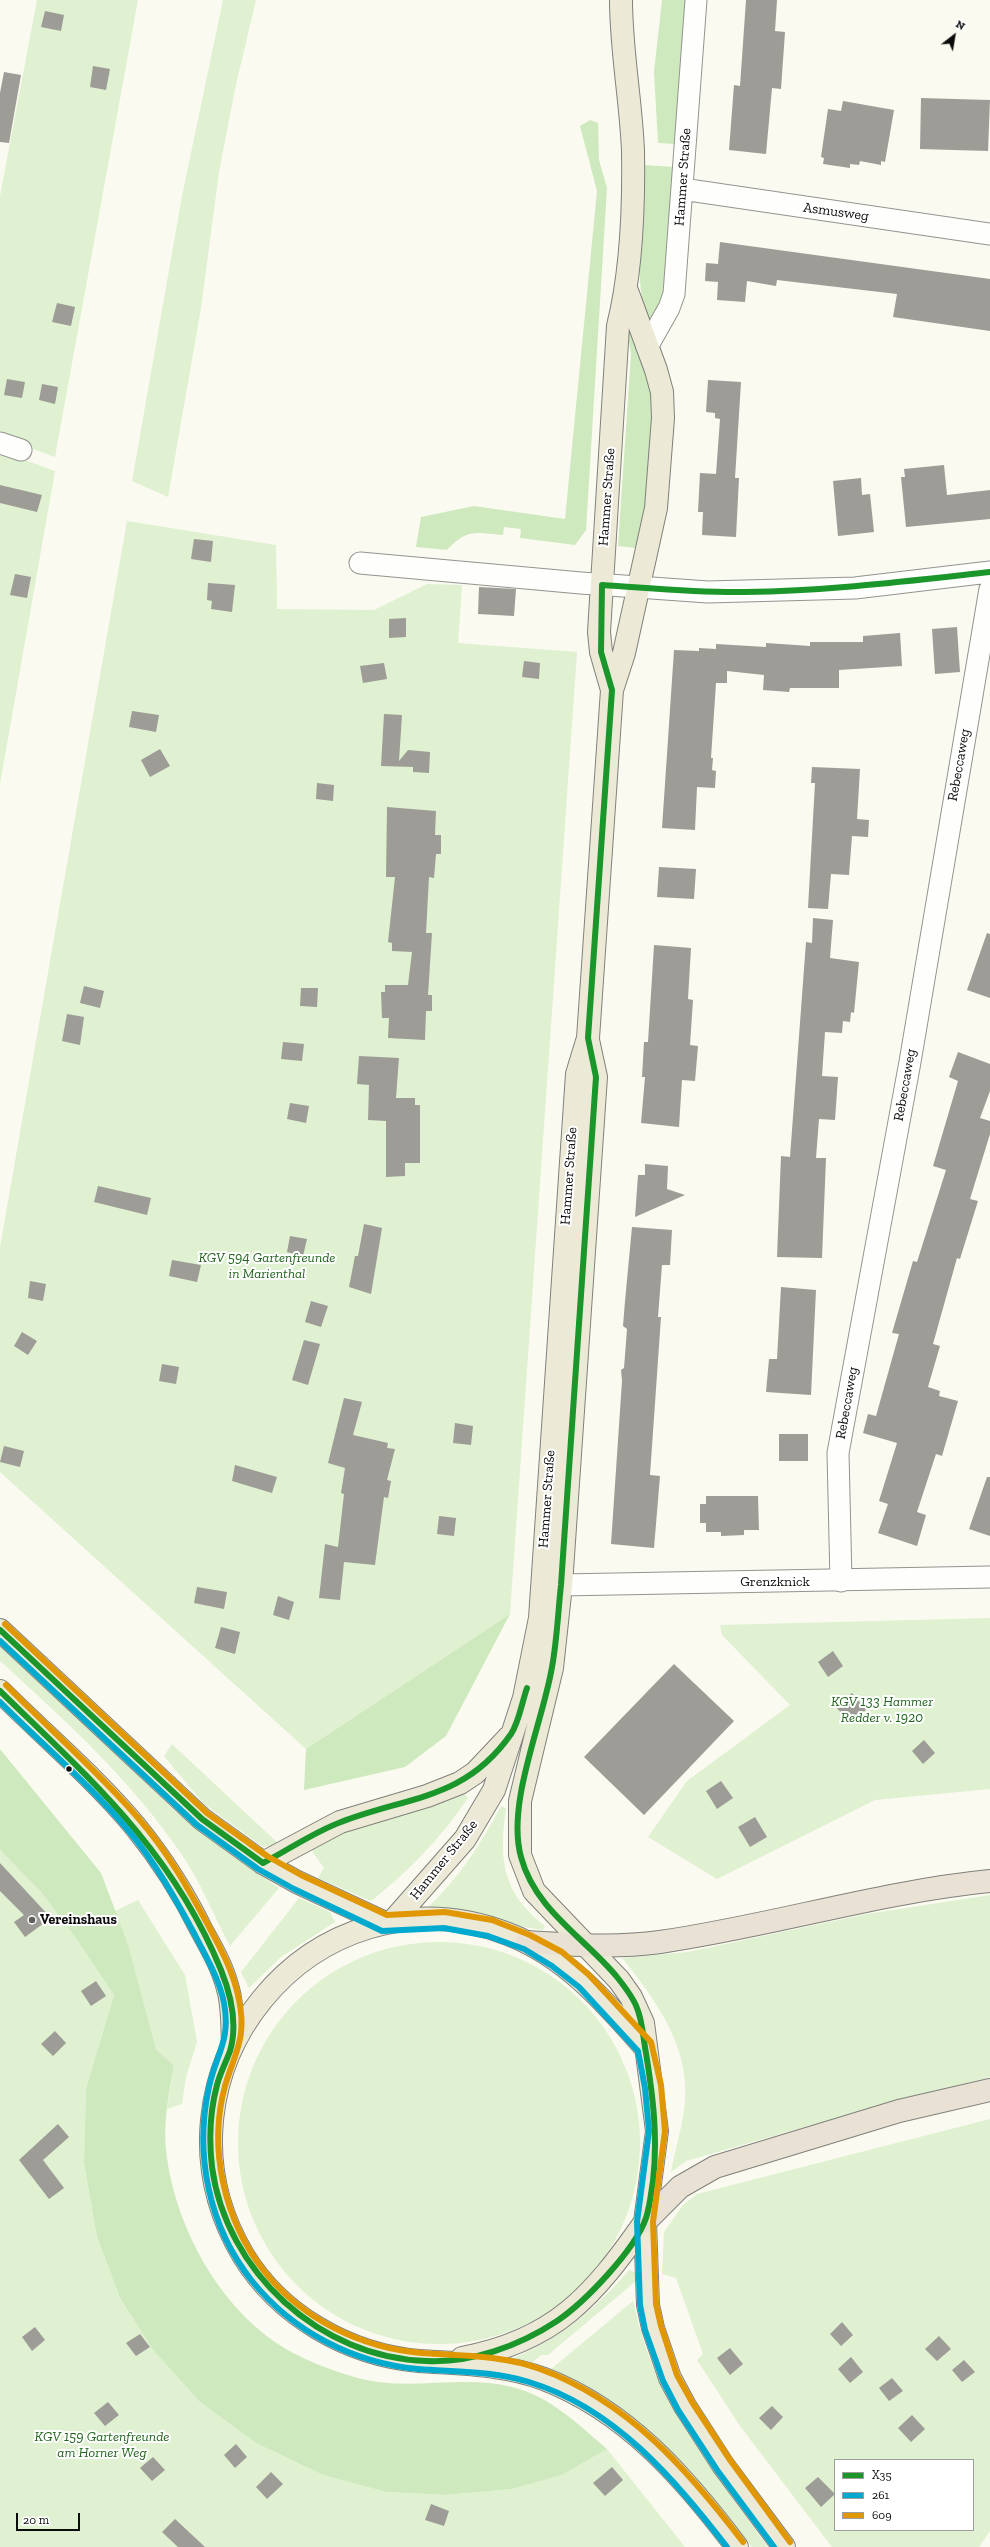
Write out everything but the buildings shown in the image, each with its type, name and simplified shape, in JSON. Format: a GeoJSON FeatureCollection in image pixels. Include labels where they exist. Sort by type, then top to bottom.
{"type":"FeatureCollection","features":[{"type":"Feature","properties":{"kind":"highway"},"geometry":{"type":"LineString","coordinates":[[527,1942],[587,1945],[660,1942],[887,1897],[990,1881]]}},
{"type":"Feature","properties":{"kind":"highway"},"geometry":{"type":"LineString","coordinates":[[645,2222],[665,2200],[684,2184],[715,2167],[899,2112],[990,2090]]}},
{"type":"Feature","properties":{"kind":"main road","name":"Hammer Straße"},"geometry":{"type":"LineString","coordinates":[[612,690],[601,652],[602,585],[618,326],[627,291],[632,151],[621,0]]}},
{"type":"Feature","properties":{"kind":"main road","name":"Hammer Straße"},"geometry":{"type":"LineString","coordinates":[[389,1922],[465,1839],[484,1810],[494,1790],[524,1698],[540,1618],[576,1074],[588,1038],[612,690],[624,653],[656,508],[663,418],[662,392],[627,291]]}},
{"type":"Feature","properties":{"kind":"main road","name":"Hammer Straße"},"geometry":{"type":"LineString","coordinates":[[588,1038],[596,1077],[561,1585],[552,1668],[520,1802],[518,1842],[524,1868],[534,1891],[620,1980],[632,1997],[643,2023],[645,2047],[653,2087],[657,2130],[645,2222],[648,2305],[660,2352],[670,2378],[685,2406],[718,2458],[784,2547]]}},
{"type":"Feature","properties":{"kind":"main road"},"geometry":{"type":"LineString","coordinates":[[0,1630],[202,1819],[263,1863],[297,1882],[389,1922]]}},
{"type":"Feature","properties":{"kind":"main road"},"geometry":{"type":"LineString","coordinates":[[0,1691],[116,1806],[135,1827],[168,1870],[190,1907],[223,1975],[232,2006],[233,2043]]}},
{"type":"Feature","properties":{"kind":"main road"},"geometry":{"type":"LineString","coordinates":[[263,1863],[340,1822],[414,1801],[460,1783],[475,1773],[512,1733]]}},
{"type":"Feature","properties":{"kind":"main road"},"geometry":{"type":"LineString","coordinates":[[645,2047],[584,1982],[557,1960],[527,1942],[490,1928],[470,1923],[444,1920],[389,1922],[327,1945],[298,1964],[263,1997],[250,2013],[233,2043],[220,2078],[213,2107],[211,2151],[218,2195],[225,2217],[244,2257],[267,2286],[288,2308],[325,2333],[366,2350],[395,2358],[421,2361],[444,2361],[512,2370],[534,2375],[560,2385],[600,2407],[631,2429],[662,2457],[710,2511],[738,2547]]}},
{"type":"Feature","properties":{"kind":"main road"},"geometry":{"type":"LineString","coordinates":[[444,2361],[505,2347],[527,2338],[568,2314],[586,2299],[605,2277],[645,2222]]}},
{"type":"Feature","properties":{"kind":"street","name":"Hammer Straße"},"geometry":{"type":"LineString","coordinates":[[647,347],[669,308],[674,294],[696,0]]}},
{"type":"Feature","properties":{"kind":"street","name":"Asmusweg"},"geometry":{"type":"LineString","coordinates":[[682,190],[990,234]]}},
{"type":"Feature","properties":{"kind":"street"},"geometry":{"type":"LineString","coordinates":[[0,442],[20,450]]}},
{"type":"Feature","properties":{"kind":"street"},"geometry":{"type":"LineString","coordinates":[[360,563],[602,585],[708,592],[855,588],[990,572]]}},
{"type":"Feature","properties":{"kind":"street","name":"Rebeccaweg"},"geometry":{"type":"LineString","coordinates":[[841,1581],[838,1453],[910,1062],[951,808],[990,589]]}},
{"type":"Feature","properties":{"kind":"street","name":"Grenzknick"},"geometry":{"type":"LineString","coordinates":[[561,1585],[841,1581],[990,1577]]}},
{"type":"Feature","properties":{"kind":"green space"},"geometry":{"type":"Polygon","coordinates":[[[37,0],[138,0],[55,457],[0,437],[0,196],[37,0]]]}},
{"type":"Feature","properties":{"kind":"green space"},"geometry":{"type":"Polygon","coordinates":[[[223,0],[256,0],[235,89],[219,172],[201,308],[168,497],[132,481],[182,196],[223,0]]]}},
{"type":"Feature","properties":{"kind":"green space"},"geometry":{"type":"Polygon","coordinates":[[[662,0],[686,0],[675,144],[658,143],[654,72],[662,0]]]}},
{"type":"Feature","properties":{"kind":"green space"},"geometry":{"type":"Polygon","coordinates":[[[590,120],[598,123],[599,160],[607,188],[586,530],[575,545],[520,538],[521,529],[504,527],[503,535],[479,533],[467,535],[454,543],[447,550],[416,547],[421,517],[474,506],[565,519],[597,191],[580,126],[590,120]]]}},
{"type":"Feature","properties":{"kind":"green space"},"geometry":{"type":"Polygon","coordinates":[[[645,165],[674,167],[663,296],[648,324],[643,305],[639,265],[645,165]]]}},
{"type":"Feature","properties":{"kind":"green space"},"geometry":{"type":"Polygon","coordinates":[[[630,327],[654,392],[650,484],[641,531],[635,548],[618,546],[631,354],[627,330],[630,327]]]}},
{"type":"Feature","properties":{"kind":"green space"},"geometry":{"type":"Polygon","coordinates":[[[0,451],[55,471],[0,784],[0,451]]]}},
{"type":"Feature","properties":{"kind":"green space","name":"KGV 594 Gartenfreunde in Marienthal"},"geometry":{"type":"Polygon","coordinates":[[[127,521],[276,545],[277,609],[374,610],[427,584],[462,585],[458,643],[577,652],[510,1614],[306,1749],[0,1472],[0,1247],[127,521]]]}},
{"type":"Feature","properties":{"kind":"green space"},"geometry":{"type":"Polygon","coordinates":[[[510,1614],[446,1736],[405,1767],[304,1790],[306,1749],[510,1614]]]}},
{"type":"Feature","properties":{"kind":"green space","name":"KGV 133 Hammer Redder v. 1920"},"geometry":{"type":"Polygon","coordinates":[[[990,1618],[990,1789],[875,1800],[717,1879],[648,1837],[687,1781],[790,1705],[722,1635],[720,1625],[990,1618]]]}},
{"type":"Feature","properties":{"kind":"green space"},"geometry":{"type":"Polygon","coordinates":[[[0,1644],[176,1812],[234,1857],[279,1888],[230,1946],[195,1877],[163,1828],[120,1777],[97,1753],[0,1661],[0,1644]]]}},
{"type":"Feature","properties":{"kind":"green space"},"geometry":{"type":"Polygon","coordinates":[[[172,1744],[280,1845],[263,1847],[203,1803],[164,1756],[172,1744]]]}},
{"type":"Feature","properties":{"kind":"green space"},"geometry":{"type":"Polygon","coordinates":[[[0,1749],[101,1873],[128,1944],[156,2049],[174,2066],[167,2108],[165,2139],[170,2175],[177,2201],[197,2251],[211,2275],[227,2297],[245,2316],[274,2342],[321,2366],[358,2378],[377,2382],[416,2384],[455,2382],[493,2383],[526,2391],[563,2412],[607,2449],[562,2475],[512,2489],[446,2495],[386,2492],[323,2475],[256,2443],[200,2402],[153,2350],[120,2298],[97,2237],[84,2163],[86,2088],[114,1995],[75,1937],[41,1892],[0,1850],[0,1749]]]}},
{"type":"Feature","properties":{"kind":"green space"},"geometry":{"type":"Polygon","coordinates":[[[462,1791],[468,1798],[447,1827],[411,1866],[371,1901],[318,1878],[324,1868],[310,1848],[334,1833],[462,1791]]]}},
{"type":"Feature","properties":{"kind":"green space"},"geometry":{"type":"Polygon","coordinates":[[[501,1806],[506,1808],[503,1843],[506,1873],[511,1887],[519,1900],[530,1913],[545,1926],[543,1930],[429,1912],[428,1907],[450,1884],[469,1860],[486,1834],[501,1806]]]}},
{"type":"Feature","properties":{"kind":"green space","name":"KGV 159 Gartenfreunde am Horner Weg"},"geometry":{"type":"Polygon","coordinates":[[[0,1850],[41,1892],[75,1937],[114,1995],[86,2088],[84,2163],[97,2237],[120,2298],[153,2350],[200,2402],[256,2443],[323,2475],[386,2492],[446,2495],[512,2489],[562,2475],[607,2449],[685,2547],[0,2547],[0,1850]]]}},
{"type":"Feature","properties":{"kind":"green space"},"geometry":{"type":"Polygon","coordinates":[[[990,1895],[990,2077],[875,2107],[686,2161],[671,2172],[685,2100],[685,2080],[681,2060],[676,2042],[657,2006],[622,1958],[688,1952],[867,1914],[990,1895]]]}},
{"type":"Feature","properties":{"kind":"green space"},"geometry":{"type":"Polygon","coordinates":[[[299,1898],[330,1912],[335,1922],[281,1957],[249,1988],[241,1972],[299,1898]]]}},
{"type":"Feature","properties":{"kind":"green space"},"geometry":{"type":"Polygon","coordinates":[[[138,1900],[185,1975],[197,2042],[186,2077],[182,2104],[167,2109],[174,2066],[156,2049],[128,1944],[115,1911],[138,1900]]]}},
{"type":"Feature","properties":{"kind":"green space"},"geometry":{"type":"Polygon","coordinates":[[[439,1942],[478,1945],[497,1950],[534,1965],[567,1987],[595,2015],[617,2048],[632,2085],[637,2104],[640,2143],[637,2182],[632,2201],[617,2238],[595,2271],[567,2299],[534,2321],[497,2336],[478,2341],[439,2344],[400,2341],[381,2336],[344,2321],[311,2299],[283,2271],[261,2238],[246,2201],[241,2182],[238,2143],[241,2104],[246,2085],[261,2048],[283,2015],[311,1987],[344,1965],[381,1950],[400,1945],[439,1942]]]}},
{"type":"Feature","properties":{"kind":"green space"},"geometry":{"type":"Polygon","coordinates":[[[990,2119],[990,2531],[979,2547],[832,2547],[740,2426],[697,2360],[703,2354],[676,2278],[662,2274],[664,2232],[683,2205],[697,2194],[990,2119]]]}},
{"type":"Feature","properties":{"kind":"green space"},"geometry":{"type":"Polygon","coordinates":[[[629,2270],[637,2273],[636,2281],[548,2355],[541,2355],[532,2363],[516,2364],[515,2357],[548,2341],[578,2320],[604,2297],[629,2270]]]}},
{"type":"Feature","properties":{"kind":"green space"},"geometry":{"type":"Polygon","coordinates":[[[633,2301],[647,2351],[669,2401],[700,2452],[768,2547],[752,2547],[691,2471],[634,2419],[551,2369],[633,2301]]]}},
{"type":"Feature","properties":{"kind":"transit line","name":"X35"},"geometry":{"type":"LineString","coordinates":[[0,1691],[97,1786],[126,1818],[153,1852],[178,1888],[201,1927],[225,1980],[233,2020],[230,2051],[218,2081],[213,2105],[210,2136],[212,2167],[221,2205],[236,2241],[258,2274],[285,2302],[316,2326],[350,2344],[388,2356],[427,2361],[444,2361],[478,2356],[527,2338],[557,2321],[595,2288],[631,2245],[646,2218],[649,2204],[653,2181],[655,2133],[651,2085],[642,2025],[635,2004],[620,1981],[604,1963],[562,1922],[537,1892],[528,1876],[521,1857],[518,1836],[518,1812],[528,1762],[552,1667],[556,1636],[561,1585],[596,1077],[588,1038],[612,690],[601,652],[602,585],[709,592],[806,590],[990,572]]}},
{"type":"Feature","properties":{"kind":"transit line","name":"609"},"geometry":{"type":"LineString","coordinates":[[5,1624],[207,1813],[267,1856],[301,1875],[387,1915],[445,1912],[492,1920],[530,1935],[562,1952],[589,1975],[651,2042],[661,2085],[665,2131],[653,2222],[656,2304],[661,2326],[677,2375],[692,2402],[730,2460],[790,2542]]}},
{"type":"Feature","properties":{"kind":"transit line","name":"X35"},"geometry":{"type":"LineString","coordinates":[[0,1630],[202,1819],[263,1863],[331,1826],[366,1813],[434,1793],[455,1784],[474,1772],[493,1756],[511,1734],[518,1718],[527,1688]]}},
{"type":"Feature","properties":{"kind":"transit line","name":"261"},"geometry":{"type":"LineString","coordinates":[[0,1641],[197,1825],[258,1869],[294,1889],[382,1931],[444,1928],[488,1936],[524,1949],[552,1966],[579,1987],[638,2051],[645,2088],[649,2131],[637,2222],[640,2305],[645,2330],[663,2381],[678,2410],[717,2470],[774,2547]]}},
{"type":"Feature","properties":{"kind":"transit line","name":"609"},"geometry":{"type":"LineString","coordinates":[[6,1685],[91,1767],[149,1831],[185,1884],[213,1934],[226,1961],[237,1990],[242,2025],[239,2044],[225,2086],[220,2110],[218,2134],[219,2158],[223,2183],[239,2229],[250,2251],[264,2271],[279,2288],[315,2317],[355,2338],[399,2350],[481,2357],[526,2364],[572,2383],[601,2399],[654,2440],[678,2464],[743,2542]]}},
{"type":"Feature","properties":{"kind":"transit line","name":"261"},"geometry":{"type":"LineString","coordinates":[[0,1702],[98,1797],[138,1842],[172,1894],[216,1976],[224,2003],[226,2028],[222,2047],[209,2087],[203,2138],[205,2164],[209,2189],[216,2214],[225,2237],[237,2260],[252,2281],[268,2299],[306,2330],[326,2342],[348,2352],[394,2366],[488,2374],[515,2378],[560,2394],[589,2409],[615,2428],[664,2472],[686,2496],[727,2547]]}},
{"type":"Feature","properties":{"kind":"place","name":"Vereinshaus"},"geometry":{"type":"Point","coordinates":[32,1920]}}]}
